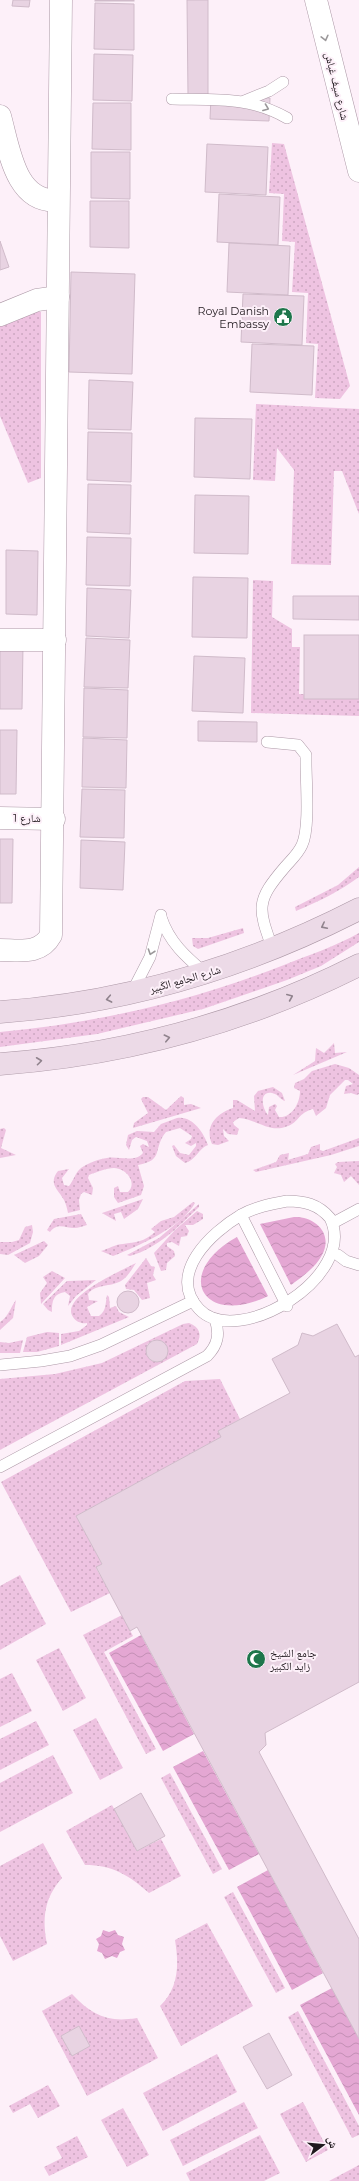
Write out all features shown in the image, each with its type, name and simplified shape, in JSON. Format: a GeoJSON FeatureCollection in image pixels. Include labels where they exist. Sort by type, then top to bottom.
{"type":"FeatureCollection","features":[{"type":"Feature","properties":{"kind":"main road","name":"شارع الجامِع الكَبِير"},"geometry":{"type":"LineString","coordinates":[[0,1012],[96,1001],[131,994],[206,974],[273,950],[359,908]]}},
{"type":"Feature","properties":{"kind":"main road"},"geometry":{"type":"LineString","coordinates":[[0,1064],[38,1061],[106,1051],[173,1036],[234,1018],[283,1000],[356,964]]}},
{"type":"Feature","properties":{"kind":"street"},"geometry":{"type":"LineString","coordinates":[[0,950],[37,950],[47,942],[51,935],[56,640],[58,200],[61,0]]}},
{"type":"Feature","properties":{"kind":"street","name":"شارع سيف غباش"},"geometry":{"type":"LineString","coordinates":[[316,0],[359,172]]}},
{"type":"Feature","properties":{"kind":"street"},"geometry":{"type":"LineString","coordinates":[[0,116],[12,157],[25,189],[41,200],[58,200]]}},
{"type":"Feature","properties":{"kind":"street"},"geometry":{"type":"LineString","coordinates":[[0,315],[37,300],[58,297]]}},
{"type":"Feature","properties":{"kind":"street"},"geometry":{"type":"LineString","coordinates":[[0,640],[56,640]]}},
{"type":"Feature","properties":{"kind":"street","name":"شارع 1"},"geometry":{"type":"LineString","coordinates":[[0,818],[54,819]]}},
{"type":"Feature","properties":{"kind":"lane"},"geometry":{"type":"LineString","coordinates":[[244,101],[269,91],[283,82]]}},
{"type":"Feature","properties":{"kind":"lane"},"geometry":{"type":"LineString","coordinates":[[172,99],[244,101],[264,106],[287,118]]}},
{"type":"Feature","properties":{"kind":"lane"},"geometry":{"type":"LineString","coordinates":[[267,742],[298,745],[306,755],[305,838],[297,853],[269,885],[262,902],[262,917],[273,950]]}},
{"type":"Feature","properties":{"kind":"lane"},"geometry":{"type":"LineString","coordinates":[[131,994],[150,957],[160,915],[172,942],[206,974]]}},
{"type":"Feature","properties":{"kind":"lane"},"geometry":{"type":"LineString","coordinates":[[302,1201],[320,1209],[333,1223],[339,1238],[338,1255],[332,1270],[321,1281],[287,1306],[250,1318],[231,1322],[215,1319],[206,1315],[193,1301],[188,1290],[188,1279],[190,1268],[196,1255],[224,1226],[241,1215],[271,1204],[302,1201]]}},
{"type":"Feature","properties":{"kind":"lane"},"geometry":{"type":"LineString","coordinates":[[333,1223],[359,1209]]}},
{"type":"Feature","properties":{"kind":"lane"},"geometry":{"type":"LineString","coordinates":[[241,1215],[287,1306]]}},
{"type":"Feature","properties":{"kind":"lane"},"geometry":{"type":"LineString","coordinates":[[338,1255],[346,1261],[359,1266]]}},
{"type":"Feature","properties":{"kind":"lane"},"geometry":{"type":"LineString","coordinates":[[0,1365],[41,1361],[70,1356],[101,1345],[193,1301]]}},
{"type":"Feature","properties":{"kind":"lane"},"geometry":{"type":"LineString","coordinates":[[0,1467],[207,1356],[214,1349],[218,1339],[218,1329],[215,1319]]}},
{"type":"Feature","properties":{"kind":"shaded area"},"geometry":{"type":"Polygon","coordinates":[[[272,143],[284,144],[350,386],[340,399],[315,398],[318,344],[306,343],[308,293],[292,292],[295,242],[282,241],[284,194],[269,193],[272,143]]]}},
{"type":"Feature","properties":{"kind":"shaded area"},"geometry":{"type":"Polygon","coordinates":[[[32,309],[41,312],[41,478],[28,483],[0,416],[0,323],[32,309]]]}},
{"type":"Feature","properties":{"kind":"shaded area"},"geometry":{"type":"Polygon","coordinates":[[[256,404],[359,409],[359,514],[342,471],[334,471],[331,565],[291,564],[294,470],[277,448],[275,481],[253,480],[256,404]]]}},
{"type":"Feature","properties":{"kind":"shaded area"},"geometry":{"type":"Polygon","coordinates":[[[253,580],[273,581],[272,617],[292,629],[292,647],[300,647],[299,694],[359,695],[359,716],[251,713],[253,580]]]}},
{"type":"Feature","properties":{"kind":"shaded area"},"geometry":{"type":"Polygon","coordinates":[[[359,867],[359,877],[352,882],[329,896],[296,911],[295,907],[338,885],[359,867]]]}},
{"type":"Feature","properties":{"kind":"shaded area"},"geometry":{"type":"Polygon","coordinates":[[[243,928],[244,933],[198,949],[193,946],[192,938],[208,938],[243,928]]]}},
{"type":"Feature","properties":{"kind":"shaded area"},"geometry":{"type":"Polygon","coordinates":[[[359,933],[359,942],[321,966],[287,980],[203,1009],[97,1034],[0,1047],[0,1032],[73,1023],[144,1009],[180,1000],[284,965],[332,946],[359,933]]]}},
{"type":"Feature","properties":{"kind":"shaded area"},"geometry":{"type":"Polygon","coordinates":[[[334,1043],[335,1053],[347,1052],[293,1075],[315,1061],[316,1048],[324,1053],[334,1043]]]}},
{"type":"Feature","properties":{"kind":"shaded area"},"geometry":{"type":"Polygon","coordinates":[[[335,1064],[349,1068],[359,1075],[359,1094],[344,1094],[346,1086],[353,1084],[348,1080],[345,1080],[330,1095],[326,1108],[316,1116],[313,1109],[301,1115],[292,1124],[281,1128],[269,1127],[239,1118],[233,1122],[239,1129],[237,1135],[228,1134],[223,1129],[224,1136],[229,1141],[218,1145],[212,1144],[210,1137],[211,1126],[217,1117],[233,1108],[233,1100],[237,1100],[255,1111],[254,1096],[258,1091],[273,1087],[282,1093],[285,1101],[275,1094],[266,1094],[263,1099],[264,1108],[268,1115],[269,1107],[275,1104],[277,1106],[275,1110],[279,1117],[284,1117],[294,1109],[299,1100],[300,1091],[294,1088],[295,1083],[304,1079],[312,1071],[335,1064]]]}},
{"type":"Feature","properties":{"kind":"shaded area"},"geometry":{"type":"Polygon","coordinates":[[[181,1096],[184,1098],[184,1105],[191,1104],[201,1108],[133,1128],[134,1123],[148,1113],[141,1099],[143,1097],[148,1097],[166,1110],[181,1096]]]}},
{"type":"Feature","properties":{"kind":"shaded area"},"geometry":{"type":"Polygon","coordinates":[[[177,1118],[188,1119],[197,1126],[204,1135],[208,1145],[192,1160],[185,1163],[176,1156],[172,1146],[174,1145],[180,1153],[189,1155],[196,1146],[196,1143],[191,1146],[185,1143],[191,1139],[192,1136],[180,1128],[166,1132],[162,1138],[155,1157],[146,1163],[138,1165],[144,1186],[141,1195],[118,1203],[114,1197],[114,1188],[118,1186],[120,1192],[128,1192],[132,1184],[131,1180],[123,1170],[114,1168],[105,1169],[89,1175],[88,1178],[93,1188],[92,1195],[84,1192],[81,1194],[79,1200],[80,1210],[68,1213],[65,1202],[54,1183],[55,1176],[58,1171],[69,1169],[62,1178],[64,1185],[69,1186],[79,1170],[97,1160],[107,1158],[136,1158],[143,1153],[140,1146],[143,1144],[149,1147],[147,1141],[136,1137],[132,1140],[129,1150],[126,1145],[128,1135],[137,1131],[154,1132],[161,1124],[177,1118]]]}},
{"type":"Feature","properties":{"kind":"shaded area"},"geometry":{"type":"Polygon","coordinates":[[[4,1128],[6,1130],[1,1148],[16,1155],[0,1158],[0,1129],[4,1128]]]}},
{"type":"Feature","properties":{"kind":"shaded area"},"geometry":{"type":"Polygon","coordinates":[[[359,1138],[359,1146],[331,1155],[256,1172],[253,1170],[276,1162],[280,1155],[289,1153],[288,1160],[308,1154],[311,1147],[320,1144],[320,1150],[323,1151],[359,1138]]]}},
{"type":"Feature","properties":{"kind":"shaded area"},"geometry":{"type":"Polygon","coordinates":[[[359,1161],[359,1185],[351,1176],[344,1182],[341,1175],[334,1173],[337,1167],[335,1164],[338,1162],[359,1161]]]}},
{"type":"Feature","properties":{"kind":"shaded area"},"geometry":{"type":"Polygon","coordinates":[[[143,1199],[138,1209],[124,1219],[121,1212],[114,1214],[116,1221],[102,1213],[143,1199]]]}},
{"type":"Feature","properties":{"kind":"shaded area"},"geometry":{"type":"Polygon","coordinates":[[[193,1202],[195,1203],[189,1212],[180,1220],[170,1228],[146,1242],[113,1256],[101,1251],[147,1238],[155,1232],[151,1229],[161,1221],[174,1217],[193,1202]]]}},
{"type":"Feature","properties":{"kind":"shaded area"},"geometry":{"type":"Polygon","coordinates":[[[199,1204],[199,1207],[159,1242],[150,1248],[130,1256],[127,1255],[159,1238],[199,1204]]]}},
{"type":"Feature","properties":{"kind":"shaded area"},"geometry":{"type":"Polygon","coordinates":[[[197,1211],[203,1214],[203,1219],[193,1225],[185,1225],[189,1231],[187,1236],[181,1237],[179,1246],[172,1242],[167,1243],[167,1246],[174,1251],[175,1256],[167,1263],[166,1270],[161,1271],[154,1253],[175,1230],[197,1211]]]}},
{"type":"Feature","properties":{"kind":"shaded area"},"geometry":{"type":"Polygon","coordinates":[[[81,1214],[87,1225],[74,1228],[59,1226],[50,1232],[47,1230],[54,1219],[81,1214]]]}},
{"type":"Feature","properties":{"kind":"shaded area"},"geometry":{"type":"Polygon","coordinates":[[[32,1225],[33,1232],[30,1243],[8,1255],[0,1254],[0,1242],[12,1242],[19,1240],[25,1227],[32,1225]]]}},
{"type":"Feature","properties":{"kind":"shaded area"},"geometry":{"type":"Polygon","coordinates":[[[44,1241],[48,1245],[39,1256],[25,1263],[14,1255],[44,1241]]]}},
{"type":"Feature","properties":{"kind":"shaded area"},"geometry":{"type":"Polygon","coordinates":[[[146,1258],[151,1266],[155,1267],[153,1275],[156,1280],[147,1283],[150,1298],[142,1300],[134,1290],[126,1289],[125,1285],[146,1258]]]}},
{"type":"Feature","properties":{"kind":"shaded area"},"geometry":{"type":"Polygon","coordinates":[[[136,1263],[123,1280],[99,1287],[88,1294],[89,1300],[98,1301],[87,1307],[91,1316],[99,1316],[103,1311],[107,1295],[109,1297],[110,1308],[116,1306],[119,1312],[129,1317],[61,1345],[61,1334],[79,1331],[87,1325],[87,1323],[79,1322],[73,1317],[71,1309],[75,1301],[94,1285],[136,1263]]]}},
{"type":"Feature","properties":{"kind":"shaded area"},"geometry":{"type":"Polygon","coordinates":[[[52,1271],[65,1278],[41,1304],[40,1293],[47,1283],[43,1277],[52,1271]]]}},
{"type":"Feature","properties":{"kind":"shaded area"},"geometry":{"type":"Polygon","coordinates":[[[96,1280],[76,1296],[68,1306],[70,1296],[65,1292],[58,1294],[54,1299],[52,1312],[43,1304],[67,1281],[96,1280]]]}},
{"type":"Feature","properties":{"kind":"shaded area"},"geometry":{"type":"Polygon","coordinates":[[[16,1300],[13,1318],[0,1330],[0,1322],[7,1315],[16,1300]]]}},
{"type":"Feature","properties":{"kind":"shaded area"},"geometry":{"type":"Polygon","coordinates":[[[189,1323],[198,1329],[200,1334],[197,1344],[0,1450],[0,1379],[55,1374],[102,1363],[183,1324],[189,1323]],[[153,1340],[147,1345],[147,1356],[151,1360],[158,1361],[166,1357],[167,1348],[163,1342],[153,1340]]]}},
{"type":"Feature","properties":{"kind":"shaded area"},"geometry":{"type":"Polygon","coordinates":[[[47,1332],[59,1333],[59,1346],[37,1352],[23,1352],[27,1337],[47,1332]]]}},
{"type":"Feature","properties":{"kind":"shaded area"},"geometry":{"type":"Polygon","coordinates":[[[23,1340],[20,1353],[0,1353],[0,1342],[9,1343],[23,1340]]]}},
{"type":"Feature","properties":{"kind":"shaded area"},"geometry":{"type":"Polygon","coordinates":[[[220,1379],[240,1419],[219,1431],[221,1437],[76,1516],[102,1564],[96,1568],[110,1593],[71,1612],[1,1482],[185,1381],[220,1379]]]}},
{"type":"Feature","properties":{"kind":"shaded area"},"geometry":{"type":"Polygon","coordinates":[[[20,1575],[46,1624],[0,1650],[0,1586],[20,1575]]]}},
{"type":"Feature","properties":{"kind":"shaded area"},"geometry":{"type":"Polygon","coordinates":[[[122,1615],[133,1636],[104,1652],[156,1749],[146,1754],[83,1635],[122,1615]]]}},
{"type":"Feature","properties":{"kind":"shaded area"},"geometry":{"type":"Polygon","coordinates":[[[59,1648],[86,1698],[63,1711],[36,1660],[59,1648]]]}},
{"type":"Feature","properties":{"kind":"shaded area"},"geometry":{"type":"Polygon","coordinates":[[[12,1673],[32,1711],[0,1727],[0,1679],[12,1673]]]}},
{"type":"Feature","properties":{"kind":"shaded area"},"geometry":{"type":"Polygon","coordinates":[[[96,1718],[123,1768],[100,1780],[73,1730],[96,1718]]]}},
{"type":"Feature","properties":{"kind":"shaded area"},"geometry":{"type":"Polygon","coordinates":[[[36,1721],[49,1745],[0,1770],[0,1739],[36,1721]]]}},
{"type":"Feature","properties":{"kind":"shaded area"},"geometry":{"type":"Polygon","coordinates":[[[53,1755],[73,1793],[0,1832],[0,1783],[53,1755]]]}},
{"type":"Feature","properties":{"kind":"shaded area"},"geometry":{"type":"Polygon","coordinates":[[[170,1773],[222,1869],[213,1874],[161,1778],[170,1773]]]}},
{"type":"Feature","properties":{"kind":"shaded area"},"geometry":{"type":"Polygon","coordinates":[[[112,1805],[137,1851],[161,1839],[181,1876],[149,1893],[120,1872],[95,1865],[85,1865],[66,1831],[112,1805]]]}},
{"type":"Feature","properties":{"kind":"shaded area"},"geometry":{"type":"Polygon","coordinates":[[[43,1843],[62,1878],[51,1893],[46,1909],[45,1935],[47,1944],[13,1961],[0,1936],[0,1866],[43,1843]]]}},
{"type":"Feature","properties":{"kind":"shaded area"},"geometry":{"type":"Polygon","coordinates":[[[233,1892],[285,1988],[276,1993],[224,1897],[233,1892]]]}},
{"type":"Feature","properties":{"kind":"shaded area"},"geometry":{"type":"Polygon","coordinates":[[[207,1923],[253,2006],[181,2046],[160,2006],[166,1999],[174,1984],[177,1967],[175,1940],[207,1923]]]}},
{"type":"Feature","properties":{"kind":"shaded area"},"geometry":{"type":"Polygon","coordinates":[[[72,1994],[86,2007],[101,2016],[117,2019],[137,2018],[158,2058],[87,2096],[42,2011],[72,1994]],[[79,2026],[61,2036],[72,2056],[90,2046],[79,2026]]]}},
{"type":"Feature","properties":{"kind":"shaded area"},"geometry":{"type":"Polygon","coordinates":[[[298,2011],[359,2126],[359,2135],[352,2138],[288,2017],[298,2011]]]}},
{"type":"Feature","properties":{"kind":"shaded area"},"geometry":{"type":"Polygon","coordinates":[[[217,2054],[237,2092],[163,2131],[143,2093],[217,2054]]]}},
{"type":"Feature","properties":{"kind":"shaded area"},"geometry":{"type":"Polygon","coordinates":[[[48,2085],[60,2106],[38,2118],[30,2104],[13,2113],[9,2106],[48,2085]]]}},
{"type":"Feature","properties":{"kind":"shaded area"},"geometry":{"type":"Polygon","coordinates":[[[244,2102],[258,2128],[183,2166],[170,2140],[244,2102]]]}},
{"type":"Feature","properties":{"kind":"shaded area"},"geometry":{"type":"Polygon","coordinates":[[[303,2102],[328,2150],[306,2162],[280,2114],[303,2102]]]}},
{"type":"Feature","properties":{"kind":"shaded area"},"geometry":{"type":"Polygon","coordinates":[[[123,2108],[149,2155],[127,2167],[101,2120],[123,2108]]]}},
{"type":"Feature","properties":{"kind":"shaded area"},"geometry":{"type":"Polygon","coordinates":[[[260,2135],[280,2173],[264,2181],[190,2181],[186,2173],[260,2135]]]}},
{"type":"Feature","properties":{"kind":"shaded area"},"geometry":{"type":"Polygon","coordinates":[[[77,2136],[88,2157],[49,2176],[44,2167],[62,2158],[56,2147],[77,2136]]]}},
{"type":"Feature","properties":{"kind":"shaded area"},"geometry":{"type":"Polygon","coordinates":[[[359,2165],[359,2181],[329,2181],[359,2165]]]}},
{"type":"Feature","properties":{"kind":"water"},"geometry":{"type":"Polygon","coordinates":[[[294,1217],[308,1219],[315,1223],[324,1233],[326,1240],[322,1255],[316,1264],[291,1285],[260,1224],[294,1217]]]}},
{"type":"Feature","properties":{"kind":"water"},"geometry":{"type":"Polygon","coordinates":[[[237,1237],[268,1296],[245,1304],[226,1305],[212,1301],[203,1292],[201,1279],[205,1265],[217,1251],[237,1237]]]}},
{"type":"Feature","properties":{"kind":"water"},"geometry":{"type":"Polygon","coordinates":[[[141,1635],[194,1734],[163,1751],[109,1653],[141,1635]]]}},
{"type":"Feature","properties":{"kind":"water"},"geometry":{"type":"Polygon","coordinates":[[[203,1751],[259,1854],[229,1870],[173,1767],[203,1751]]]}},
{"type":"Feature","properties":{"kind":"water"},"geometry":{"type":"Polygon","coordinates":[[[268,1870],[323,1973],[292,1990],[237,1887],[268,1870]]]}},
{"type":"Feature","properties":{"kind":"water"},"geometry":{"type":"Polygon","coordinates":[[[103,1930],[109,1932],[115,1930],[118,1935],[124,1937],[122,1944],[125,1950],[120,1952],[117,1958],[112,1956],[105,1959],[102,1953],[97,1951],[99,1944],[96,1939],[101,1936],[103,1930]]]}},
{"type":"Feature","properties":{"kind":"water"},"geometry":{"type":"Polygon","coordinates":[[[332,1988],[359,2039],[359,2115],[300,2005],[332,1988]]]}},
{"type":"Feature","properties":{"kind":"building"},"geometry":{"type":"Polygon","coordinates":[[[13,0],[30,0],[29,7],[12,6],[13,0]]]}},
{"type":"Feature","properties":{"kind":"building"},"geometry":{"type":"Polygon","coordinates":[[[134,0],[134,1],[95,1],[134,0]]]}},
{"type":"Feature","properties":{"kind":"building"},"geometry":{"type":"Polygon","coordinates":[[[187,0],[208,0],[208,96],[188,96],[187,0]]]}},
{"type":"Feature","properties":{"kind":"building"},"geometry":{"type":"Polygon","coordinates":[[[95,3],[134,4],[134,50],[94,49],[95,3]]]}},
{"type":"Feature","properties":{"kind":"building"},"geometry":{"type":"Polygon","coordinates":[[[94,54],[133,55],[132,101],[93,100],[94,54]]]}},
{"type":"Feature","properties":{"kind":"building"},"geometry":{"type":"Polygon","coordinates":[[[211,96],[270,98],[269,121],[210,119],[211,96]]]}},
{"type":"Feature","properties":{"kind":"building"},"geometry":{"type":"Polygon","coordinates":[[[93,103],[131,103],[131,150],[92,149],[93,103]]]}},
{"type":"Feature","properties":{"kind":"building"},"geometry":{"type":"Polygon","coordinates":[[[207,144],[268,147],[266,195],[205,192],[207,144]]]}},
{"type":"Feature","properties":{"kind":"building"},"geometry":{"type":"Polygon","coordinates":[[[91,152],[130,152],[130,199],[91,198],[91,152]]]}},
{"type":"Feature","properties":{"kind":"building"},"geometry":{"type":"Polygon","coordinates":[[[219,194],[280,197],[278,245],[217,242],[219,194]]]}},
{"type":"Feature","properties":{"kind":"building"},"geometry":{"type":"Polygon","coordinates":[[[90,201],[129,201],[129,248],[90,247],[90,201]]]}},
{"type":"Feature","properties":{"kind":"building"},"geometry":{"type":"Polygon","coordinates":[[[0,241],[9,267],[0,270],[0,241]]]}},
{"type":"Feature","properties":{"kind":"building"},"geometry":{"type":"Polygon","coordinates":[[[229,243],[290,246],[288,295],[227,292],[229,243]]]}},
{"type":"Feature","properties":{"kind":"building"},"geometry":{"type":"Polygon","coordinates":[[[71,272],[135,274],[132,374],[69,372],[71,272]]]}},
{"type":"Feature","properties":{"kind":"building"},"geometry":{"type":"Polygon","coordinates":[[[243,294],[304,296],[302,345],[241,342],[243,294]]]}},
{"type":"Feature","properties":{"kind":"building"},"geometry":{"type":"Polygon","coordinates":[[[252,344],[314,346],[312,395],[250,392],[252,344]]]}},
{"type":"Feature","properties":{"kind":"building"},"geometry":{"type":"Polygon","coordinates":[[[89,380],[133,382],[131,430],[88,429],[89,380]]]}},
{"type":"Feature","properties":{"kind":"building"},"geometry":{"type":"Polygon","coordinates":[[[195,418],[252,419],[250,479],[194,477],[195,418]]]}},
{"type":"Feature","properties":{"kind":"building"},"geometry":{"type":"Polygon","coordinates":[[[88,432],[132,433],[131,482],[87,480],[88,432]]]}},
{"type":"Feature","properties":{"kind":"building"},"geometry":{"type":"Polygon","coordinates":[[[88,484],[131,485],[130,534],[87,532],[88,484]]]}},
{"type":"Feature","properties":{"kind":"building"},"geometry":{"type":"Polygon","coordinates":[[[195,495],[249,496],[248,554],[194,553],[195,495]]]}},
{"type":"Feature","properties":{"kind":"building"},"geometry":{"type":"Polygon","coordinates":[[[87,537],[131,538],[130,586],[86,585],[87,537]]]}},
{"type":"Feature","properties":{"kind":"building"},"geometry":{"type":"Polygon","coordinates":[[[6,550],[38,551],[37,615],[6,614],[6,550]]]}},
{"type":"Feature","properties":{"kind":"building"},"geometry":{"type":"Polygon","coordinates":[[[193,577],[248,578],[247,638],[192,637],[193,577]]]}},
{"type":"Feature","properties":{"kind":"building"},"geometry":{"type":"Polygon","coordinates":[[[87,588],[131,590],[129,638],[86,636],[87,588]]]}},
{"type":"Feature","properties":{"kind":"building"},"geometry":{"type":"Polygon","coordinates":[[[293,596],[359,596],[359,620],[293,619],[293,596]]]}},
{"type":"Feature","properties":{"kind":"building"},"geometry":{"type":"Polygon","coordinates":[[[304,635],[359,635],[359,699],[304,699],[304,635]]]}},
{"type":"Feature","properties":{"kind":"building"},"geometry":{"type":"Polygon","coordinates":[[[86,638],[130,640],[128,688],[84,687],[86,638]]]}},
{"type":"Feature","properties":{"kind":"building"},"geometry":{"type":"Polygon","coordinates":[[[0,645],[23,645],[22,709],[0,709],[0,645]]]}},
{"type":"Feature","properties":{"kind":"building"},"geometry":{"type":"Polygon","coordinates":[[[194,656],[245,658],[243,713],[192,711],[194,656]]]}},
{"type":"Feature","properties":{"kind":"building"},"geometry":{"type":"Polygon","coordinates":[[[84,688],[128,690],[127,738],[83,737],[84,688]]]}},
{"type":"Feature","properties":{"kind":"building"},"geometry":{"type":"Polygon","coordinates":[[[198,721],[257,722],[257,742],[198,741],[198,721]]]}},
{"type":"Feature","properties":{"kind":"building"},"geometry":{"type":"Polygon","coordinates":[[[0,730],[17,730],[16,794],[0,794],[0,730]]]}},
{"type":"Feature","properties":{"kind":"building"},"geometry":{"type":"Polygon","coordinates":[[[83,738],[127,740],[126,788],[82,787],[83,738]]]}},
{"type":"Feature","properties":{"kind":"building"},"geometry":{"type":"Polygon","coordinates":[[[82,789],[125,790],[124,838],[80,837],[82,789]]]}},
{"type":"Feature","properties":{"kind":"building"},"geometry":{"type":"Polygon","coordinates":[[[0,839],[13,839],[12,903],[0,903],[0,839]]]}},
{"type":"Feature","properties":{"kind":"building"},"geometry":{"type":"Polygon","coordinates":[[[81,840],[125,842],[123,890],[80,888],[81,840]]]}},
{"type":"Feature","properties":{"kind":"building"},"geometry":{"type":"Polygon","coordinates":[[[128,1291],[136,1294],[139,1302],[136,1310],[128,1313],[120,1310],[117,1302],[120,1294],[128,1291]]]}},
{"type":"Feature","properties":{"kind":"building","name":"جامع الشيخ زايد الكبير"},"geometry":{"type":"Polygon","coordinates":[[[337,1324],[355,1357],[359,1355],[359,1682],[265,1733],[266,1745],[259,1752],[359,1939],[359,2039],[137,1627],[130,1631],[96,1567],[102,1564],[76,1516],[221,1437],[218,1431],[290,1393],[272,1359],[298,1345],[302,1333],[313,1336],[337,1324]]]}},
{"type":"Feature","properties":{"kind":"building"},"geometry":{"type":"Polygon","coordinates":[[[157,1340],[165,1343],[168,1351],[165,1359],[157,1362],[149,1359],[146,1351],[149,1343],[157,1340]]]}},
{"type":"Feature","properties":{"kind":"building"},"geometry":{"type":"Polygon","coordinates":[[[141,1793],[165,1836],[137,1851],[114,1809],[141,1793]]]}},
{"type":"Feature","properties":{"kind":"building"},"geometry":{"type":"Polygon","coordinates":[[[79,2026],[90,2046],[72,2056],[61,2036],[79,2026]]]}},
{"type":"Feature","properties":{"kind":"building"},"geometry":{"type":"Polygon","coordinates":[[[269,2033],[292,2075],[267,2089],[243,2047],[269,2033]]]}},
{"type":"Feature","properties":{"kind":"place","name":"Royal Danish Embassy"},"geometry":{"type":"Point","coordinates":[283,317]}},
{"type":"Feature","properties":{"kind":"place","name":"جامع الشيخ زايد الكبير"},"geometry":{"type":"Point","coordinates":[256,1659]}}]}
